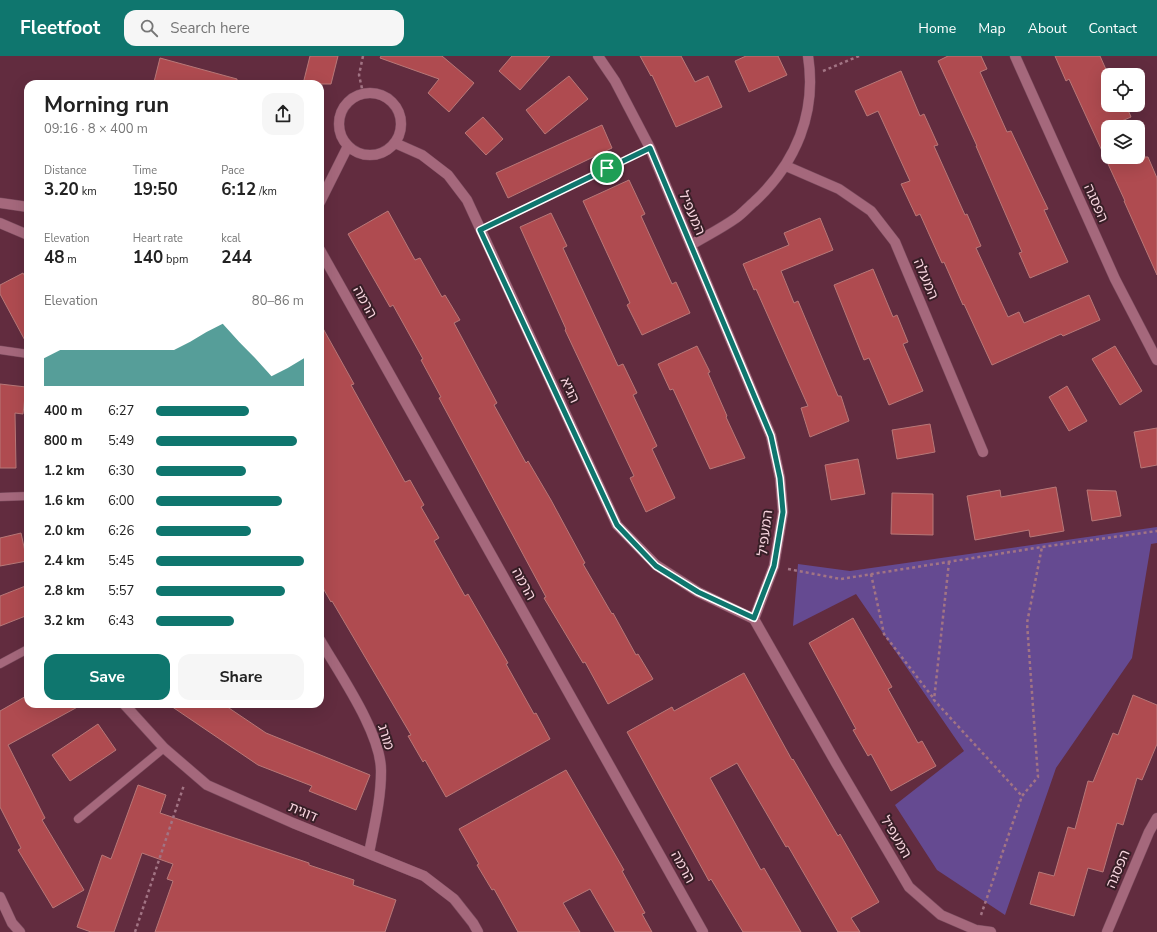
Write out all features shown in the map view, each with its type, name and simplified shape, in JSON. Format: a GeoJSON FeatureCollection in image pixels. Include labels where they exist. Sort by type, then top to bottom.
{"type":"FeatureCollection","features":[{"type":"Feature","properties":{"kind":"street","name":"המעפיל"},"geometry":{"type":"LineString","coordinates":[[598,56],[615,81],[650,148],[771,436],[780,478],[783,512],[774,566],[754,618],[836,763],[910,887],[941,915],[976,930],[991,932]]}},
{"type":"Feature","properties":{"kind":"street"},"geometry":{"type":"LineString","coordinates":[[691,245],[736,218],[765,192],[786,166],[799,139],[807,113],[812,76],[808,56]]}},
{"type":"Feature","properties":{"kind":"street","name":"הפסגה"},"geometry":{"type":"LineString","coordinates":[[1014,56],[1116,279],[1157,360]]}},
{"type":"Feature","properties":{"kind":"street"},"geometry":{"type":"LineString","coordinates":[[363,93],[382,95],[390,100],[396,107],[400,116],[402,126],[395,143],[385,152],[372,155],[359,153],[348,146],[342,139],[339,130],[341,111],[354,97],[363,93]]}},
{"type":"Feature","properties":{"kind":"street","name":"הגיא"},"geometry":{"type":"LineString","coordinates":[[395,143],[422,155],[448,175],[467,200],[617,525],[656,566],[698,592],[754,618]]}},
{"type":"Feature","properties":{"kind":"street"},"geometry":{"type":"LineString","coordinates":[[324,194],[348,146]]}},
{"type":"Feature","properties":{"kind":"street","name":"המעלה"},"geometry":{"type":"LineString","coordinates":[[786,166],[839,189],[871,211],[895,242],[983,452]]}},
{"type":"Feature","properties":{"kind":"street"},"geometry":{"type":"LineString","coordinates":[[0,202],[24,206]]}},
{"type":"Feature","properties":{"kind":"street"},"geometry":{"type":"LineString","coordinates":[[0,223],[24,233]]}},
{"type":"Feature","properties":{"kind":"street","name":"הרמה"},"geometry":{"type":"LineString","coordinates":[[324,257],[703,932]]}},
{"type":"Feature","properties":{"kind":"street","name":"מורג"},"geometry":{"type":"LineString","coordinates":[[324,647],[358,705],[374,738],[381,770],[377,811],[369,853]]}},
{"type":"Feature","properties":{"kind":"street","name":"דוגית"},"geometry":{"type":"LineString","coordinates":[[128,708],[164,748],[208,785],[293,823],[424,876],[454,899],[473,923],[478,932]]}},
{"type":"Feature","properties":{"kind":"street","name":"הפסגה"},"geometry":{"type":"LineString","coordinates":[[1107,932],[1149,832],[1157,818]]}},
{"type":"Feature","properties":{"kind":"street"},"geometry":{"type":"LineString","coordinates":[[0,897],[9,918],[20,932]]}},
{"type":"Feature","properties":{"kind":"lane"},"geometry":{"type":"LineString","coordinates":[[0,350],[24,353]]}},
{"type":"Feature","properties":{"kind":"lane"},"geometry":{"type":"LineString","coordinates":[[0,497],[24,496]]}},
{"type":"Feature","properties":{"kind":"lane"},"geometry":{"type":"LineString","coordinates":[[0,664],[24,652]]}},
{"type":"Feature","properties":{"kind":"lane"},"geometry":{"type":"LineString","coordinates":[[78,819],[164,748]]}},
{"type":"Feature","properties":{"kind":"path"},"geometry":{"type":"LineString","coordinates":[[363,56],[359,75],[363,93]]}},
{"type":"Feature","properties":{"kind":"path"},"geometry":{"type":"LineString","coordinates":[[812,76],[859,56]]}},
{"type":"Feature","properties":{"kind":"path"},"geometry":{"type":"LineString","coordinates":[[480,230],[650,148]]}},
{"type":"Feature","properties":{"kind":"path"},"geometry":{"type":"LineString","coordinates":[[774,566],[841,579],[1042,547],[1157,531]]}},
{"type":"Feature","properties":{"kind":"path"},"geometry":{"type":"LineString","coordinates":[[976,930],[1022,796],[1038,777],[1027,623],[1042,547]]}},
{"type":"Feature","properties":{"kind":"path"},"geometry":{"type":"LineString","coordinates":[[934,700],[949,562]]}},
{"type":"Feature","properties":{"kind":"path"},"geometry":{"type":"LineString","coordinates":[[871,574],[884,634],[934,700],[1022,796]]}},
{"type":"Feature","properties":{"kind":"path"},"geometry":{"type":"LineString","coordinates":[[135,932],[190,770]]}},
{"type":"Feature","properties":{"kind":"shaded area"},"geometry":{"type":"Polygon","coordinates":[[[1157,527],[1157,543],[1151,544],[1132,658],[1056,768],[1005,915],[937,870],[895,805],[964,751],[856,594],[793,626],[798,564],[850,571],[1157,527]]]}},
{"type":"Feature","properties":{"kind":"building"},"geometry":{"type":"Polygon","coordinates":[[[310,56],[338,56],[331,84],[324,84],[324,80],[304,80],[310,56]]]}},
{"type":"Feature","properties":{"kind":"building"},"geometry":{"type":"Polygon","coordinates":[[[381,56],[442,56],[474,83],[449,112],[428,93],[439,79],[380,58],[381,56]]]}},
{"type":"Feature","properties":{"kind":"building"},"geometry":{"type":"Polygon","coordinates":[[[512,56],[550,56],[520,90],[499,71],[512,56]]]}},
{"type":"Feature","properties":{"kind":"building"},"geometry":{"type":"Polygon","coordinates":[[[640,56],[681,56],[695,82],[708,76],[722,107],[676,127],[652,75],[651,76],[640,56]]]}},
{"type":"Feature","properties":{"kind":"building"},"geometry":{"type":"Polygon","coordinates":[[[746,56],[778,56],[787,75],[749,92],[735,61],[746,56]]]}},
{"type":"Feature","properties":{"kind":"building"},"geometry":{"type":"Polygon","coordinates":[[[948,56],[981,56],[987,69],[980,72],[1007,132],[1011,131],[1048,209],[1044,210],[1068,262],[1030,278],[1019,253],[1022,252],[977,146],[938,61],[948,56]]]}},
{"type":"Feature","properties":{"kind":"building"},"geometry":{"type":"Polygon","coordinates":[[[1055,56],[1100,56],[1105,68],[1101,68],[1101,112],[1129,112],[1131,117],[1124,120],[1101,120],[1101,149],[1069,79],[1066,81],[1055,56]]]}},
{"type":"Feature","properties":{"kind":"building"},"geometry":{"type":"Polygon","coordinates":[[[160,58],[237,79],[237,80],[154,80],[160,58]]]}},
{"type":"Feature","properties":{"kind":"building"},"geometry":{"type":"Polygon","coordinates":[[[901,71],[920,116],[924,114],[938,145],[934,146],[965,215],[967,214],[981,246],[976,248],[1008,317],[1019,312],[1024,323],[1089,295],[1100,320],[1063,336],[1061,334],[992,365],[944,262],[942,263],[920,214],[916,216],[901,184],[910,181],[878,111],[867,116],[855,91],[901,71]]]}},
{"type":"Feature","properties":{"kind":"building"},"geometry":{"type":"Polygon","coordinates":[[[569,76],[588,99],[545,134],[526,110],[569,76]]]}},
{"type":"Feature","properties":{"kind":"building"},"geometry":{"type":"Polygon","coordinates":[[[483,117],[503,139],[486,155],[465,133],[483,117]]]}},
{"type":"Feature","properties":{"kind":"building"},"geometry":{"type":"Polygon","coordinates":[[[602,125],[612,148],[508,198],[496,173],[602,125]]]}},
{"type":"Feature","properties":{"kind":"building"},"geometry":{"type":"Polygon","coordinates":[[[1145,157],[1148,157],[1157,178],[1157,275],[1124,201],[1108,164],[1145,164],[1145,157]]]}},
{"type":"Feature","properties":{"kind":"building"},"geometry":{"type":"Polygon","coordinates":[[[629,180],[645,214],[641,216],[672,284],[676,282],[690,313],[642,335],[627,305],[630,303],[583,201],[629,180]]]}},
{"type":"Feature","properties":{"kind":"building"},"geometry":{"type":"Polygon","coordinates":[[[388,211],[415,260],[420,258],[442,297],[445,295],[460,320],[454,323],[497,403],[494,405],[526,463],[528,461],[551,500],[585,563],[583,564],[612,614],[613,613],[636,655],[638,654],[653,679],[608,704],[585,662],[583,663],[544,598],[546,597],[439,398],[441,397],[421,360],[423,359],[393,305],[390,307],[348,234],[388,211]]]}},
{"type":"Feature","properties":{"kind":"building"},"geometry":{"type":"Polygon","coordinates":[[[551,213],[567,246],[563,248],[618,366],[623,364],[637,393],[633,395],[657,446],[652,449],[675,498],[646,512],[630,478],[634,476],[565,330],[566,329],[520,227],[551,213]]]}},
{"type":"Feature","properties":{"kind":"building"},"geometry":{"type":"Polygon","coordinates":[[[820,218],[833,250],[781,271],[794,303],[798,301],[838,396],[841,396],[849,421],[810,437],[801,408],[808,406],[756,289],[754,290],[743,264],[789,245],[784,233],[820,218]]]}},
{"type":"Feature","properties":{"kind":"building"},"geometry":{"type":"Polygon","coordinates":[[[873,269],[893,317],[897,315],[908,342],[903,344],[923,391],[889,405],[869,358],[864,360],[834,285],[873,269]]]}},
{"type":"Feature","properties":{"kind":"building"},"geometry":{"type":"Polygon","coordinates":[[[23,273],[24,275],[24,339],[0,294],[0,285],[23,273]]]}},
{"type":"Feature","properties":{"kind":"building"},"geometry":{"type":"Polygon","coordinates":[[[324,330],[354,384],[351,385],[405,482],[410,480],[424,505],[421,507],[439,538],[434,541],[465,596],[468,594],[508,663],[506,664],[534,714],[536,713],[550,739],[446,797],[425,760],[423,762],[408,736],[411,735],[332,601],[331,602],[324,590],[324,330]]]}},
{"type":"Feature","properties":{"kind":"building"},"geometry":{"type":"Polygon","coordinates":[[[697,346],[710,372],[708,373],[745,458],[710,469],[673,389],[670,390],[658,364],[697,346]]]}},
{"type":"Feature","properties":{"kind":"building"},"geometry":{"type":"Polygon","coordinates":[[[1115,346],[1142,391],[1120,405],[1092,359],[1115,346]]]}},
{"type":"Feature","properties":{"kind":"building"},"geometry":{"type":"Polygon","coordinates":[[[0,384],[24,387],[23,414],[15,413],[16,468],[0,468],[0,384]]]}},
{"type":"Feature","properties":{"kind":"building"},"geometry":{"type":"Polygon","coordinates":[[[1067,386],[1087,421],[1069,431],[1049,397],[1067,386]]]}},
{"type":"Feature","properties":{"kind":"building"},"geometry":{"type":"Polygon","coordinates":[[[930,424],[935,452],[897,459],[892,430],[930,424]]]}},
{"type":"Feature","properties":{"kind":"building"},"geometry":{"type":"Polygon","coordinates":[[[1157,428],[1157,465],[1141,468],[1134,432],[1157,428]]]}},
{"type":"Feature","properties":{"kind":"building"},"geometry":{"type":"Polygon","coordinates":[[[858,459],[865,494],[831,500],[825,465],[858,459]]]}},
{"type":"Feature","properties":{"kind":"building"},"geometry":{"type":"Polygon","coordinates":[[[1056,487],[1064,531],[1030,537],[1029,530],[975,540],[967,496],[1000,490],[1001,497],[1056,487]]]}},
{"type":"Feature","properties":{"kind":"building"},"geometry":{"type":"Polygon","coordinates":[[[1087,490],[1116,491],[1121,516],[1092,521],[1087,490]]]}},
{"type":"Feature","properties":{"kind":"building"},"geometry":{"type":"Polygon","coordinates":[[[892,493],[933,494],[933,535],[891,534],[892,493]]]}},
{"type":"Feature","properties":{"kind":"building"},"geometry":{"type":"Polygon","coordinates":[[[21,533],[24,547],[24,562],[0,566],[0,538],[21,533]]]}},
{"type":"Feature","properties":{"kind":"building"},"geometry":{"type":"Polygon","coordinates":[[[24,587],[24,617],[0,626],[0,596],[24,587]]]}},
{"type":"Feature","properties":{"kind":"building"},"geometry":{"type":"Polygon","coordinates":[[[853,618],[892,687],[888,689],[918,743],[922,741],[936,766],[891,791],[871,754],[868,756],[853,730],[856,729],[809,643],[853,618]]]}},
{"type":"Feature","properties":{"kind":"building"},"geometry":{"type":"Polygon","coordinates":[[[744,673],[792,760],[793,759],[838,836],[840,834],[879,902],[851,918],[860,932],[838,932],[737,763],[710,778],[761,870],[764,868],[801,932],[743,932],[711,879],[709,881],[627,732],[672,707],[674,711],[744,673]]]}},
{"type":"Feature","properties":{"kind":"building"},"geometry":{"type":"Polygon","coordinates":[[[1133,695],[1157,705],[1157,744],[1142,780],[1137,778],[1123,825],[1117,823],[1103,872],[1088,868],[1074,916],[1030,904],[1039,872],[1054,876],[1068,827],[1075,829],[1088,781],[1093,782],[1113,733],[1118,735],[1133,695]]]}},
{"type":"Feature","properties":{"kind":"building"},"geometry":{"type":"Polygon","coordinates":[[[24,697],[24,708],[76,708],[8,745],[45,818],[42,820],[84,890],[53,908],[18,850],[21,848],[0,807],[0,711],[24,697]]]}},
{"type":"Feature","properties":{"kind":"building"},"geometry":{"type":"Polygon","coordinates":[[[174,708],[229,708],[266,733],[370,775],[356,810],[309,791],[312,786],[258,765],[174,708]]]}},
{"type":"Feature","properties":{"kind":"building"},"geometry":{"type":"Polygon","coordinates":[[[98,724],[116,750],[70,781],[52,755],[98,724]]]}},
{"type":"Feature","properties":{"kind":"building"},"geometry":{"type":"Polygon","coordinates":[[[566,770],[624,870],[622,871],[645,913],[642,914],[652,932],[615,932],[590,889],[563,903],[580,932],[518,932],[494,889],[492,890],[477,865],[479,864],[459,829],[566,770]]]}},
{"type":"Feature","properties":{"kind":"building"},"geometry":{"type":"Polygon","coordinates":[[[138,785],[166,795],[160,813],[309,863],[309,865],[354,880],[353,885],[396,900],[385,932],[155,932],[173,881],[167,879],[173,864],[142,853],[114,932],[91,932],[77,927],[102,855],[111,859],[138,785]]]}},
{"type":"Feature","properties":{"kind":"route"},"geometry":{"type":"LineString","coordinates":[[650,148],[771,436],[780,478],[783,512],[774,566],[754,618],[698,592],[656,566],[617,525],[480,230],[607,168],[650,148]]}}]}
